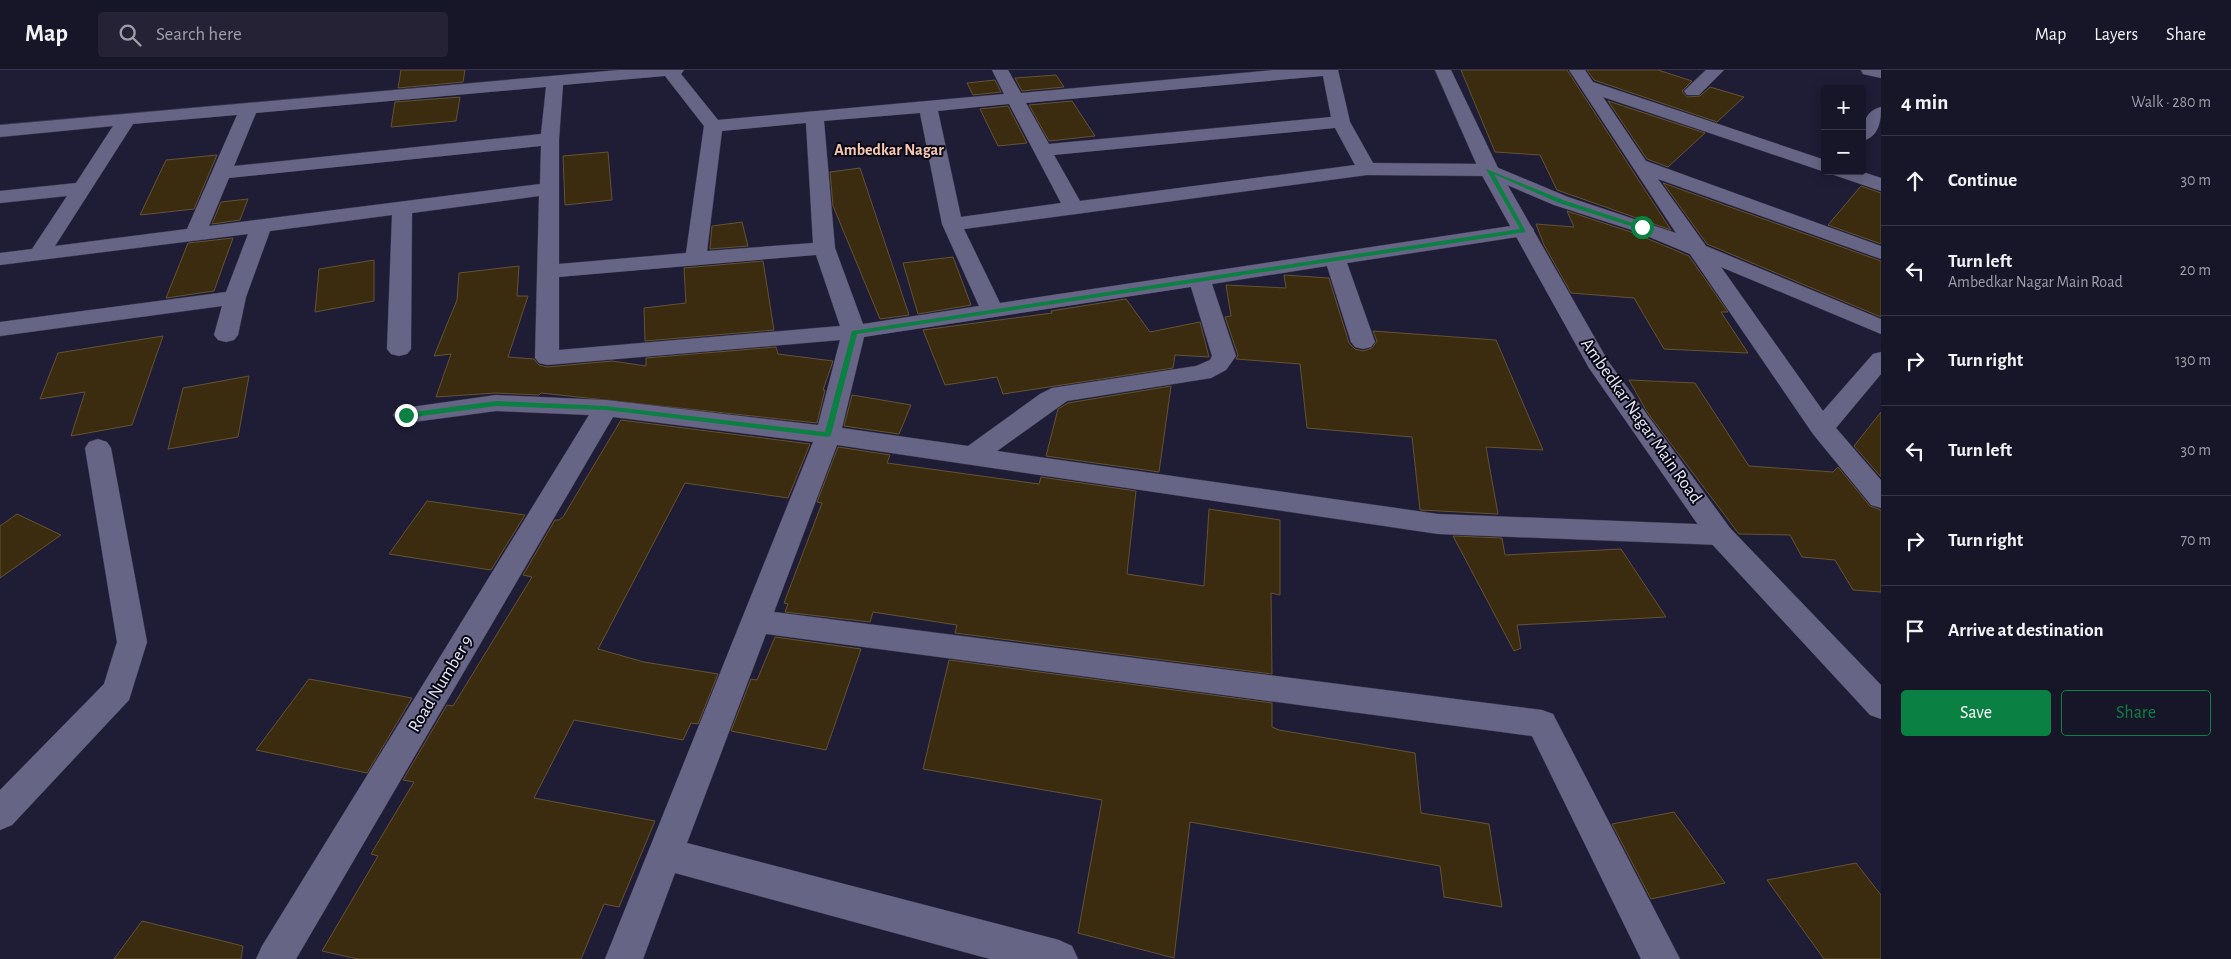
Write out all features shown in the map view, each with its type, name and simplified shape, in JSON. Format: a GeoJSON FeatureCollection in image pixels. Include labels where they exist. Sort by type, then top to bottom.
{"type":"FeatureCollection","features":[{"type":"Feature","properties":{"kind":"street"},"geometry":{"type":"LineString","coordinates":[[670,70],[714,126],[696,258]]}},
{"type":"Feature","properties":{"kind":"street"},"geometry":{"type":"LineString","coordinates":[[0,131],[560,76],[602,77],[676,70]]}},
{"type":"Feature","properties":{"kind":"street"},"geometry":{"type":"LineString","coordinates":[[1000,70],[1074,209]]}},
{"type":"Feature","properties":{"kind":"street"},"geometry":{"type":"LineString","coordinates":[[714,126],[1330,70],[1341,122],[1367,170]]}},
{"type":"Feature","properties":{"kind":"street","name":"Ambedkar Nagar Main Road"},"geometry":{"type":"LineString","coordinates":[[1443,70],[1488,170],[1524,230],[1596,364],[1720,535],[1881,706]]}},
{"type":"Feature","properties":{"kind":"street"},"geometry":{"type":"LineString","coordinates":[[1693,91],[1716,70]]}},
{"type":"Feature","properties":{"kind":"street"},"geometry":{"type":"LineString","coordinates":[[1869,70],[1881,73]]}},
{"type":"Feature","properties":{"kind":"street"},"geometry":{"type":"LineString","coordinates":[[560,76],[550,139],[547,358],[854,332],[1524,230]]}},
{"type":"Feature","properties":{"kind":"street"},"geometry":{"type":"LineString","coordinates":[[1582,78],[1639,165],[1822,428],[1881,498]]}},
{"type":"Feature","properties":{"kind":"street"},"geometry":{"type":"LineString","coordinates":[[1582,78],[1821,165]]}},
{"type":"Feature","properties":{"kind":"street"},"geometry":{"type":"LineString","coordinates":[[928,107],[952,224],[992,310]]}},
{"type":"Feature","properties":{"kind":"street"},"geometry":{"type":"LineString","coordinates":[[195,235],[249,108]]}},
{"type":"Feature","properties":{"kind":"street"},"geometry":{"type":"LineString","coordinates":[[1866,131],[1881,112]]}},
{"type":"Feature","properties":{"kind":"street"},"geometry":{"type":"LineString","coordinates":[[624,959],[828,435],[854,332],[824,248],[815,117]]}},
{"type":"Feature","properties":{"kind":"street"},"geometry":{"type":"LineString","coordinates":[[39,254],[127,120]]}},
{"type":"Feature","properties":{"kind":"street"},"geometry":{"type":"LineString","coordinates":[[1043,150],[1341,122]]}},
{"type":"Feature","properties":{"kind":"street"},"geometry":{"type":"LineString","coordinates":[[221,173],[550,139]]}},
{"type":"Feature","properties":{"kind":"street"},"geometry":{"type":"LineString","coordinates":[[1639,165],[1881,253]]}},
{"type":"Feature","properties":{"kind":"street"},"geometry":{"type":"LineString","coordinates":[[952,224],[1367,170],[1488,170],[1561,201],[1642,227],[1881,327]]}},
{"type":"Feature","properties":{"kind":"street"},"geometry":{"type":"LineString","coordinates":[[1852,175],[1881,185]]}},
{"type":"Feature","properties":{"kind":"street"},"geometry":{"type":"LineString","coordinates":[[0,197],[82,188]]}},
{"type":"Feature","properties":{"kind":"street"},"geometry":{"type":"LineString","coordinates":[[0,259],[550,189]]}},
{"type":"Feature","properties":{"kind":"street"},"geometry":{"type":"LineString","coordinates":[[399,349],[402,209]]}},
{"type":"Feature","properties":{"kind":"street"},"geometry":{"type":"LineString","coordinates":[[226,335],[235,297],[261,227]]}},
{"type":"Feature","properties":{"kind":"street"},"geometry":{"type":"LineString","coordinates":[[548,271],[824,248]]}},
{"type":"Feature","properties":{"kind":"street"},"geometry":{"type":"LineString","coordinates":[[1335,260],[1363,342]]}},
{"type":"Feature","properties":{"kind":"street"},"geometry":{"type":"LineString","coordinates":[[974,455],[1049,400],[1061,394],[1202,374],[1218,365],[1224,356],[1200,279]]}},
{"type":"Feature","properties":{"kind":"street"},"geometry":{"type":"LineString","coordinates":[[0,329],[235,297]]}},
{"type":"Feature","properties":{"kind":"street"},"geometry":{"type":"LineString","coordinates":[[1822,428],[1881,358]]}},
{"type":"Feature","properties":{"kind":"street"},"geometry":{"type":"LineString","coordinates":[[406,415],[496,403],[606,408],[974,455],[1438,524],[1720,535]]}},
{"type":"Feature","properties":{"kind":"street","name":"Road Number 9"},"geometry":{"type":"LineString","coordinates":[[275,959],[606,408]]}},
{"type":"Feature","properties":{"kind":"street"},"geometry":{"type":"LineString","coordinates":[[3,805],[118,691],[132,642],[98,448]]}},
{"type":"Feature","properties":{"kind":"street"},"geometry":{"type":"LineString","coordinates":[[754,621],[1542,724],[1661,959]]}},
{"type":"Feature","properties":{"kind":"street"},"geometry":{"type":"LineString","coordinates":[[665,854],[1058,959]]}},
{"type":"Feature","properties":{"kind":"building"},"geometry":{"type":"Polygon","coordinates":[[[401,70],[465,70],[463,82],[398,88],[401,70]]]}},
{"type":"Feature","properties":{"kind":"building"},"geometry":{"type":"Polygon","coordinates":[[[1461,70],[1567,70],[1671,230],[1557,190],[1540,155],[1495,152],[1461,70]]]}},
{"type":"Feature","properties":{"kind":"building"},"geometry":{"type":"Polygon","coordinates":[[[1587,70],[1658,70],[1692,81],[1682,91],[1687,97],[1700,96],[1710,87],[1744,97],[1717,122],[1594,80],[1587,70]]]}},
{"type":"Feature","properties":{"kind":"building"},"geometry":{"type":"Polygon","coordinates":[[[1056,75],[1064,87],[1022,91],[1015,78],[1056,75]]]}},
{"type":"Feature","properties":{"kind":"building"},"geometry":{"type":"Polygon","coordinates":[[[995,80],[1001,92],[973,95],[967,83],[995,80]]]}},
{"type":"Feature","properties":{"kind":"building"},"geometry":{"type":"Polygon","coordinates":[[[460,97],[456,121],[391,127],[395,102],[460,97]]]}},
{"type":"Feature","properties":{"kind":"building"},"geometry":{"type":"Polygon","coordinates":[[[1072,101],[1095,136],[1049,141],[1029,105],[1072,101]]]}},
{"type":"Feature","properties":{"kind":"building"},"geometry":{"type":"Polygon","coordinates":[[[1608,101],[1705,133],[1668,167],[1647,159],[1608,101]]]}},
{"type":"Feature","properties":{"kind":"building"},"geometry":{"type":"Polygon","coordinates":[[[1008,106],[1027,143],[998,146],[980,109],[1008,106]]]}},
{"type":"Feature","properties":{"kind":"building"},"geometry":{"type":"Polygon","coordinates":[[[608,152],[612,200],[565,205],[563,156],[608,152]]]}},
{"type":"Feature","properties":{"kind":"building"},"geometry":{"type":"Polygon","coordinates":[[[217,155],[194,209],[140,215],[166,160],[217,155]]]}},
{"type":"Feature","properties":{"kind":"building"},"geometry":{"type":"Polygon","coordinates":[[[860,168],[909,315],[880,319],[833,206],[830,172],[860,168]]]}},
{"type":"Feature","properties":{"kind":"building"},"geometry":{"type":"Polygon","coordinates":[[[1663,183],[1881,261],[1881,317],[1707,244],[1663,183]]]}},
{"type":"Feature","properties":{"kind":"building"},"geometry":{"type":"Polygon","coordinates":[[[1861,186],[1881,193],[1881,244],[1828,225],[1861,186]]]}},
{"type":"Feature","properties":{"kind":"building"},"geometry":{"type":"Polygon","coordinates":[[[248,199],[240,220],[212,224],[221,202],[248,199]]]}},
{"type":"Feature","properties":{"kind":"building"},"geometry":{"type":"Polygon","coordinates":[[[1567,211],[1634,233],[1689,256],[1728,312],[1721,312],[1748,353],[1664,349],[1634,298],[1571,293],[1544,245],[1536,224],[1574,227],[1567,211]]]}},
{"type":"Feature","properties":{"kind":"building"},"geometry":{"type":"Polygon","coordinates":[[[742,222],[748,246],[710,249],[712,226],[742,222]]]}},
{"type":"Feature","properties":{"kind":"building"},"geometry":{"type":"Polygon","coordinates":[[[233,238],[214,291],[166,298],[188,243],[233,238]]]}},
{"type":"Feature","properties":{"kind":"building"},"geometry":{"type":"Polygon","coordinates":[[[953,257],[971,305],[918,314],[903,263],[953,257]]]}},
{"type":"Feature","properties":{"kind":"building"},"geometry":{"type":"Polygon","coordinates":[[[374,260],[374,301],[315,312],[319,269],[374,260]]]}},
{"type":"Feature","properties":{"kind":"building"},"geometry":{"type":"Polygon","coordinates":[[[763,261],[774,330],[645,341],[644,308],[686,303],[684,268],[763,261]]]}},
{"type":"Feature","properties":{"kind":"building"},"geometry":{"type":"Polygon","coordinates":[[[519,266],[517,296],[528,296],[508,357],[534,359],[539,365],[547,367],[612,361],[646,366],[646,358],[776,347],[778,354],[833,361],[823,390],[825,390],[817,423],[541,393],[539,395],[496,393],[436,397],[451,354],[434,356],[457,300],[459,273],[519,266]]]}},
{"type":"Feature","properties":{"kind":"building"},"geometry":{"type":"Polygon","coordinates":[[[1284,275],[1329,278],[1349,343],[1355,349],[1363,351],[1372,348],[1377,341],[1373,331],[1496,340],[1543,450],[1486,447],[1498,514],[1420,510],[1412,437],[1307,428],[1300,364],[1236,359],[1238,355],[1225,317],[1231,316],[1226,285],[1286,288],[1284,275]]]}},
{"type":"Feature","properties":{"kind":"building"},"geometry":{"type":"Polygon","coordinates":[[[1126,299],[1150,332],[1200,322],[1209,357],[1175,355],[1173,368],[1003,394],[997,377],[945,385],[923,330],[1052,313],[1051,311],[1126,299]]]}},
{"type":"Feature","properties":{"kind":"building"},"geometry":{"type":"Polygon","coordinates":[[[163,336],[132,425],[71,436],[85,392],[40,399],[58,353],[163,336]]]}},
{"type":"Feature","properties":{"kind":"building"},"geometry":{"type":"Polygon","coordinates":[[[249,376],[238,437],[168,449],[183,388],[249,376]]]}},
{"type":"Feature","properties":{"kind":"building"},"geometry":{"type":"Polygon","coordinates":[[[1629,380],[1695,383],[1749,466],[1833,472],[1838,467],[1870,506],[1881,510],[1881,592],[1853,590],[1835,560],[1802,557],[1790,535],[1739,534],[1647,412],[1629,380]]]}},
{"type":"Feature","properties":{"kind":"building"},"geometry":{"type":"Polygon","coordinates":[[[1171,386],[1159,472],[1046,456],[1058,409],[1068,403],[1171,386]]]}},
{"type":"Feature","properties":{"kind":"building"},"geometry":{"type":"Polygon","coordinates":[[[852,395],[911,405],[899,434],[844,426],[852,395]]]}},
{"type":"Feature","properties":{"kind":"building"},"geometry":{"type":"Polygon","coordinates":[[[1881,412],[1881,477],[1854,446],[1881,412]]]}},
{"type":"Feature","properties":{"kind":"building"},"geometry":{"type":"Polygon","coordinates":[[[621,420],[810,444],[788,498],[685,483],[598,649],[644,662],[718,674],[698,724],[691,723],[683,740],[574,720],[534,798],[655,821],[619,907],[604,904],[581,959],[358,959],[322,951],[378,856],[371,854],[414,782],[403,780],[447,705],[453,706],[532,577],[523,575],[555,520],[563,517],[621,420]]]}},
{"type":"Feature","properties":{"kind":"building"},"geometry":{"type":"Polygon","coordinates":[[[838,447],[890,455],[887,463],[1039,484],[1041,477],[1136,491],[1127,574],[1204,586],[1209,509],[1280,520],[1280,595],[1271,593],[1272,674],[955,633],[957,625],[873,612],[870,622],[785,612],[788,604],[784,603],[822,503],[817,502],[838,447]]]}},
{"type":"Feature","properties":{"kind":"building"},"geometry":{"type":"Polygon","coordinates":[[[427,501],[525,515],[491,570],[389,554],[427,501]]]}},
{"type":"Feature","properties":{"kind":"building"},"geometry":{"type":"Polygon","coordinates":[[[17,514],[61,535],[0,578],[0,526],[17,514]]]}},
{"type":"Feature","properties":{"kind":"building"},"geometry":{"type":"Polygon","coordinates":[[[1453,536],[1502,538],[1505,555],[1621,549],[1666,617],[1517,625],[1521,648],[1514,651],[1453,536]]]}},
{"type":"Feature","properties":{"kind":"building"},"geometry":{"type":"Polygon","coordinates":[[[775,637],[861,649],[826,750],[731,731],[751,679],[757,680],[775,637]]]}},
{"type":"Feature","properties":{"kind":"building"},"geometry":{"type":"Polygon","coordinates":[[[949,660],[1272,703],[1272,727],[1279,730],[1415,753],[1421,813],[1489,824],[1502,907],[1444,897],[1440,866],[1190,822],[1174,958],[1078,933],[1102,800],[923,769],[949,660]]]}},
{"type":"Feature","properties":{"kind":"building"},"geometry":{"type":"Polygon","coordinates":[[[309,679],[412,698],[367,773],[256,750],[309,679]]]}},
{"type":"Feature","properties":{"kind":"building"},"geometry":{"type":"Polygon","coordinates":[[[1674,812],[1725,883],[1651,899],[1612,824],[1674,812]]]}},
{"type":"Feature","properties":{"kind":"building"},"geometry":{"type":"Polygon","coordinates":[[[1856,863],[1881,895],[1881,959],[1824,959],[1767,880],[1856,863]]]}},
{"type":"Feature","properties":{"kind":"building"},"geometry":{"type":"Polygon","coordinates":[[[142,921],[243,946],[241,959],[114,959],[142,921]]]}},
{"type":"Feature","properties":{"kind":"district","name":"Ambedkar Nagar"},"geometry":{"type":"Point","coordinates":[889,150]}},
{"type":"Feature","properties":{"kind":"route"},"geometry":{"type":"LineString","coordinates":[[406,415],[496,403],[606,408],[828,435],[854,332],[1524,230],[1488,170],[1561,201],[1642,227]]}}]}
